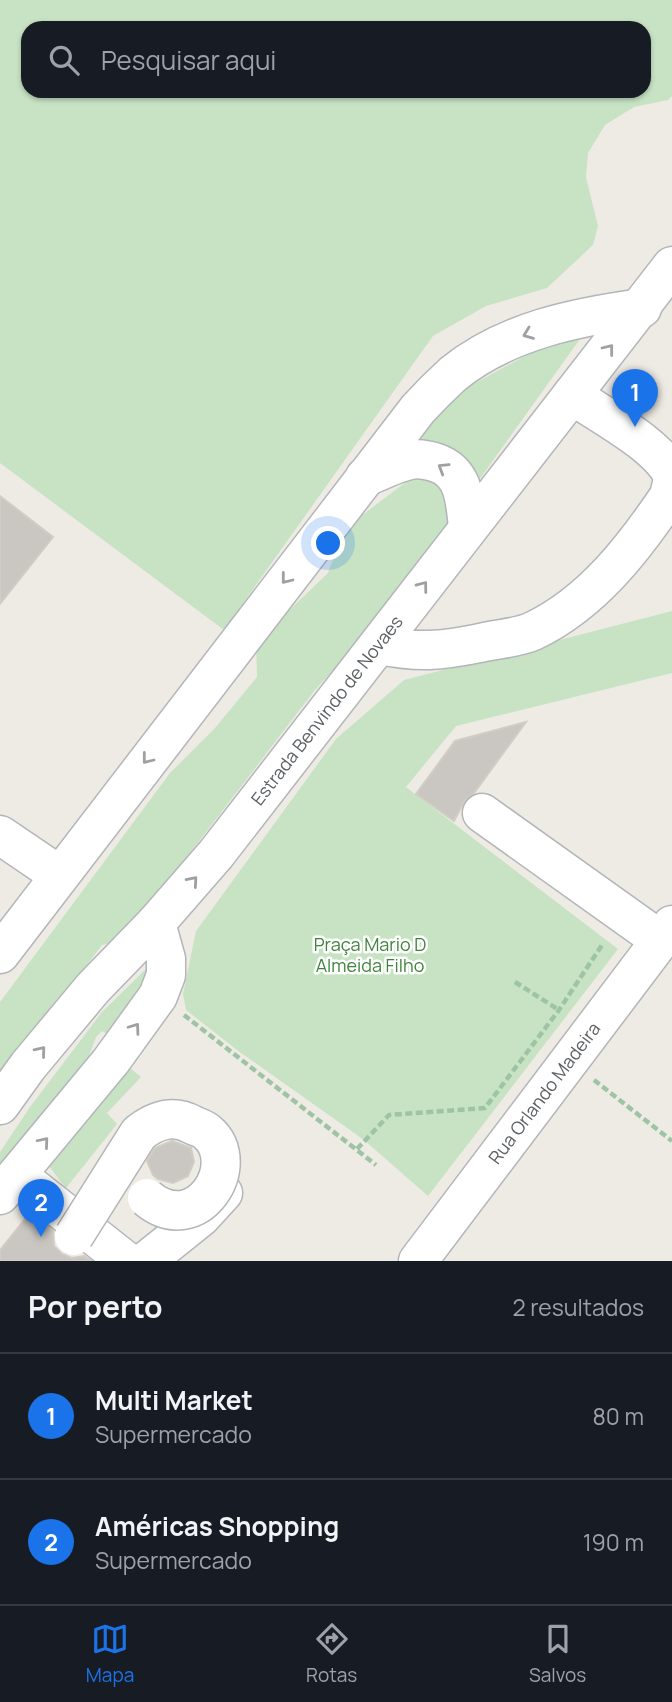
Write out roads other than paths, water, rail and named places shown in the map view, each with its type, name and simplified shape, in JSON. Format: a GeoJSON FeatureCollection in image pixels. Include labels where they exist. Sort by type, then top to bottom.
{"type":"FeatureCollection","features":[{"type":"Feature","properties":{"kind":"street","name":"Estrada Benvindo de Novaes"},"geometry":{"type":"LineString","coordinates":[[0,1105],[93,988],[156,923],[215,854],[672,266]]}},
{"type":"Feature","properties":{"kind":"street"},"geometry":{"type":"LineString","coordinates":[[0,954],[418,409],[454,374],[497,346],[547,326],[590,315],[642,308]]}},
{"type":"Feature","properties":{"kind":"street"},"geometry":{"type":"LineString","coordinates":[[572,396],[654,451],[667,464],[672,474]]}},
{"type":"Feature","properties":{"kind":"street"},"geometry":{"type":"LineString","coordinates":[[365,477],[410,460],[426,459],[445,466],[458,479],[465,497],[468,527]]}},
{"type":"Feature","properties":{"kind":"street"},"geometry":{"type":"LineString","coordinates":[[379,645],[410,651],[450,649],[531,632],[581,601],[615,567],[669,496],[672,483]]}},
{"type":"Feature","properties":{"kind":"street"},"geometry":{"type":"LineString","coordinates":[[482,813],[666,932]]}},
{"type":"Feature","properties":{"kind":"street"},"geometry":{"type":"LineString","coordinates":[[0,835],[59,875]]}},
{"type":"Feature","properties":{"kind":"street"},"geometry":{"type":"LineString","coordinates":[[125,1261],[8,1185],[111,1061],[158,996],[166,975],[166,959],[156,923]]}},
{"type":"Feature","properties":{"kind":"street","name":"Rua Orlando Madeira"},"geometry":{"type":"LineString","coordinates":[[418,1261],[666,932]]}},
{"type":"Feature","properties":{"kind":"street"},"geometry":{"type":"LineString","coordinates":[[74,1236],[139,1133],[151,1124],[181,1118],[218,1137],[226,1150],[230,1165],[229,1180],[223,1194],[201,1217],[146,1261]]}},
{"type":"Feature","properties":{"kind":"place","name":"Multi Market"},"geometry":{"type":"Point","coordinates":[635,427]}},
{"type":"Feature","properties":{"kind":"place","name":"Américas Shopping"},"geometry":{"type":"Point","coordinates":[41,1237]}},
{"type":"Feature","properties":{"kind":"park label","name":"Praça Mario D Almeida Filho"},"geometry":{"type":"Point","coordinates":[370,955]}}]}
